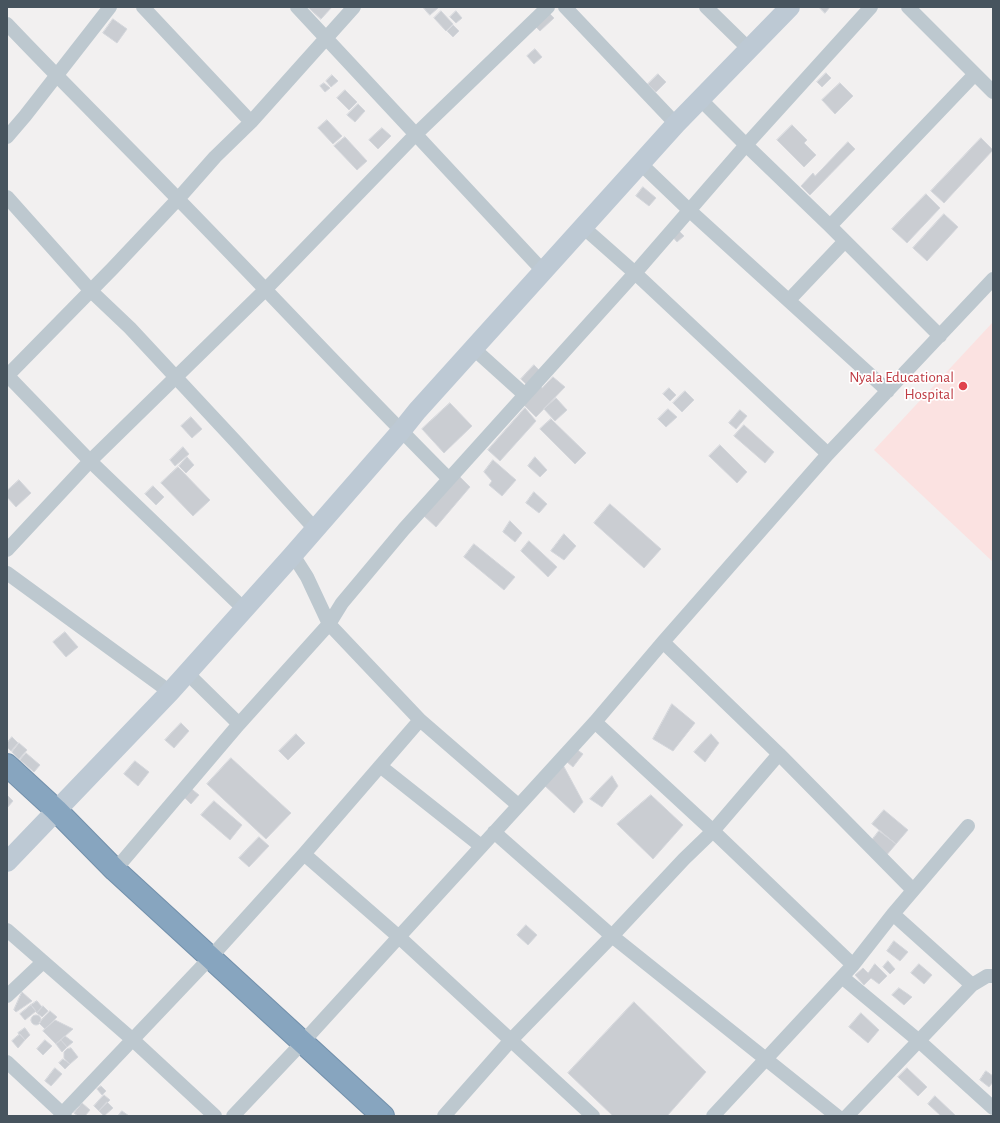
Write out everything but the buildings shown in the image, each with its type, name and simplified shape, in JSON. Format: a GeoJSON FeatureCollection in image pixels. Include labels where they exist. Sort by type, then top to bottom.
{"type":"FeatureCollection","features":[{"type":"Feature","properties":{"kind":"highway"},"geometry":{"type":"LineString","coordinates":[[7,765],[56,810],[115,870],[383,1116]]}},
{"type":"Feature","properties":{"kind":"street"},"geometry":{"type":"LineString","coordinates":[[7,137],[110,7]]}},
{"type":"Feature","properties":{"kind":"street"},"geometry":{"type":"LineString","coordinates":[[143,7],[251,122]]}},
{"type":"Feature","properties":{"kind":"street"},"geometry":{"type":"LineString","coordinates":[[296,7],[544,272]]}},
{"type":"Feature","properties":{"kind":"street"},"geometry":{"type":"LineString","coordinates":[[244,609],[90,461],[7,376],[91,291],[178,199],[215,157],[251,122],[354,7]]}},
{"type":"Feature","properties":{"kind":"street"},"geometry":{"type":"LineString","coordinates":[[7,550],[90,461],[265,290],[415,135],[548,7]]}},
{"type":"Feature","properties":{"kind":"street"},"geometry":{"type":"LineString","coordinates":[[565,7],[676,124]]}},
{"type":"Feature","properties":{"kind":"street"},"geometry":{"type":"LineString","coordinates":[[706,7],[750,50]]}},
{"type":"Feature","properties":{"kind":"street"},"geometry":{"type":"LineString","coordinates":[[7,862],[170,692],[315,530],[417,411],[676,124],[750,50],[790,7]]}},
{"type":"Feature","properties":{"kind":"street"},"geometry":{"type":"LineString","coordinates":[[115,870],[239,724],[329,624],[342,603],[404,529],[635,273],[746,145],[871,7]]}},
{"type":"Feature","properties":{"kind":"street"},"geometry":{"type":"LineString","coordinates":[[908,7],[993,92]]}},
{"type":"Feature","properties":{"kind":"street"},"geometry":{"type":"LineString","coordinates":[[7,24],[449,479]]}},
{"type":"Feature","properties":{"kind":"street"},"geometry":{"type":"LineString","coordinates":[[830,226],[975,74]]}},
{"type":"Feature","properties":{"kind":"street"},"geometry":{"type":"LineString","coordinates":[[701,100],[940,336]]}},
{"type":"Feature","properties":{"kind":"street"},"geometry":{"type":"LineString","coordinates":[[641,164],[689,210],[888,391]]}},
{"type":"Feature","properties":{"kind":"street"},"geometry":{"type":"LineString","coordinates":[[7,197],[91,291],[130,328],[315,530]]}},
{"type":"Feature","properties":{"kind":"street"},"geometry":{"type":"LineString","coordinates":[[583,227],[635,273],[828,454]]}},
{"type":"Feature","properties":{"kind":"street"},"geometry":{"type":"LineString","coordinates":[[789,300],[845,241]]}},
{"type":"Feature","properties":{"kind":"street"},"geometry":{"type":"LineString","coordinates":[[233,1116],[302,1043],[518,804],[595,722],[828,454],[993,280]]}},
{"type":"Feature","properties":{"kind":"street"},"geometry":{"type":"LineString","coordinates":[[474,349],[525,395]]}},
{"type":"Feature","properties":{"kind":"street"},"geometry":{"type":"LineString","coordinates":[[293,555],[307,577],[329,624],[420,720],[518,804]]}},
{"type":"Feature","properties":{"kind":"street"},"geometry":{"type":"LineString","coordinates":[[7,573],[170,692]]}},
{"type":"Feature","properties":{"kind":"street"},"geometry":{"type":"LineString","coordinates":[[663,642],[780,754],[913,890]]}},
{"type":"Feature","properties":{"kind":"street"},"geometry":{"type":"LineString","coordinates":[[186,673],[239,724]]}},
{"type":"Feature","properties":{"kind":"street"},"geometry":{"type":"LineString","coordinates":[[7,1062],[62,1115],[210,958],[304,854],[420,720]]}},
{"type":"Feature","properties":{"kind":"street"},"geometry":{"type":"LineString","coordinates":[[595,722],[713,831],[853,965]]}},
{"type":"Feature","properties":{"kind":"street"},"geometry":{"type":"LineString","coordinates":[[444,1116],[511,1040],[684,859],[713,831],[780,754]]}},
{"type":"Feature","properties":{"kind":"street"},"geometry":{"type":"LineString","coordinates":[[380,766],[481,846]]}},
{"type":"Feature","properties":{"kind":"street"},"geometry":{"type":"LineString","coordinates":[[713,1116],[853,965],[893,914],[968,826]]}},
{"type":"Feature","properties":{"kind":"street"},"geometry":{"type":"LineString","coordinates":[[494,832],[612,936],[837,1116]]}},
{"type":"Feature","properties":{"kind":"street"},"geometry":{"type":"LineString","coordinates":[[304,854],[399,937],[593,1116]]}},
{"type":"Feature","properties":{"kind":"street"},"geometry":{"type":"LineString","coordinates":[[893,914],[972,985]]}},
{"type":"Feature","properties":{"kind":"street"},"geometry":{"type":"LineString","coordinates":[[7,930],[133,1040],[215,1116]]}},
{"type":"Feature","properties":{"kind":"street"},"geometry":{"type":"LineString","coordinates":[[7,996],[43,962]]}},
{"type":"Feature","properties":{"kind":"street"},"geometry":{"type":"LineString","coordinates":[[847,1116],[972,985],[987,976],[993,976]]}},
{"type":"Feature","properties":{"kind":"street"},"geometry":{"type":"LineString","coordinates":[[842,977],[919,1040],[993,1108]]}},
{"type":"Feature","properties":{"kind":"shaded area","name":"Nyala Educational Hospital"},"geometry":{"type":"Polygon","coordinates":[[[993,322],[993,562],[874,450],[993,322]]]}},
{"type":"Feature","properties":{"kind":"place","name":"Nyala Educational Hospital"},"geometry":{"type":"Point","coordinates":[963,386]}}]}
